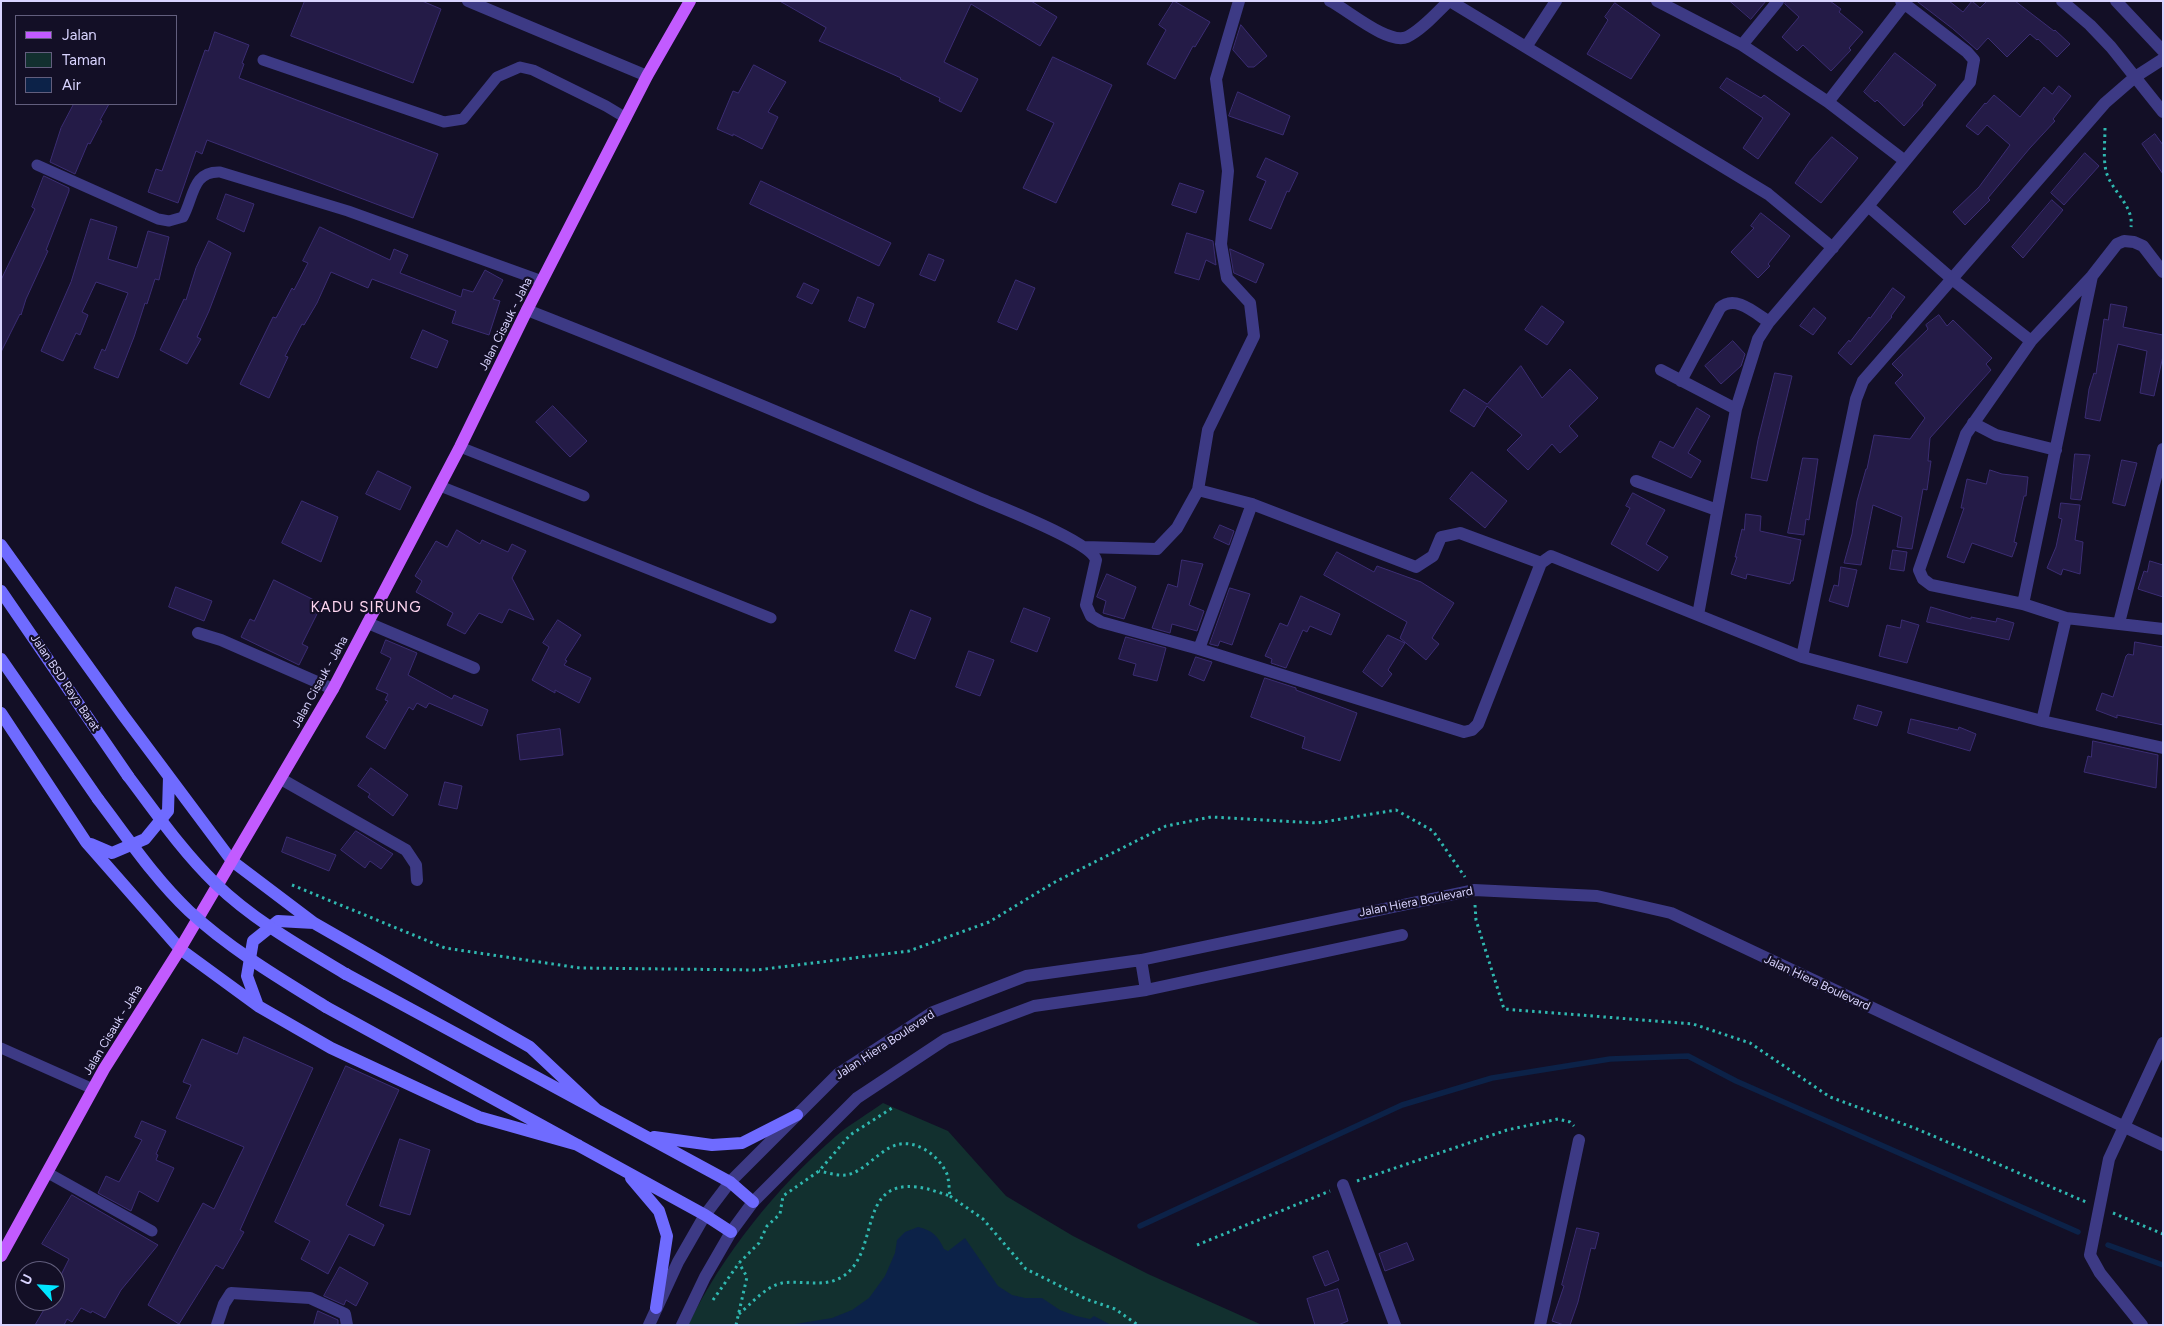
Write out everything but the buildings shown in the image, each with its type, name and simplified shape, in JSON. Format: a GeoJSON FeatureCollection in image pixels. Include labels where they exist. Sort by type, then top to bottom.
{"type":"FeatureCollection","features":[{"type":"Feature","properties":{"kind":"main road","name":"Jalan Cisauk - Jaha"},"geometry":{"type":"LineString","coordinates":[[1,1256],[104,1069],[180,949],[333,689],[460,447],[527,310],[647,76],[690,1]]}},
{"type":"Feature","properties":{"kind":"main road"},"geometry":{"type":"LineString","coordinates":[[1,545],[117,707],[232,861],[314,923],[530,1047],[597,1110],[730,1182],[753,1202]]}},
{"type":"Feature","properties":{"kind":"main road","name":"Jalan BSD Raya Barat"},"geometry":{"type":"LineString","coordinates":[[1,591],[128,776],[175,838],[215,883],[276,932],[346,974],[597,1110]]}},
{"type":"Feature","properties":{"kind":"main road"},"geometry":{"type":"LineString","coordinates":[[1,659],[98,799],[146,863],[189,911],[254,963],[326,1007],[705,1215],[731,1232]]}},
{"type":"Feature","properties":{"kind":"main road"},"geometry":{"type":"LineString","coordinates":[[4,719],[86,842],[180,949],[258,1006],[331,1048],[479,1117],[578,1145]]}},
{"type":"Feature","properties":{"kind":"main road"},"geometry":{"type":"LineString","coordinates":[[86,842],[112,853],[145,839],[168,812],[169,777]]}},
{"type":"Feature","properties":{"kind":"main road"},"geometry":{"type":"LineString","coordinates":[[258,1006],[247,976],[254,941],[278,921],[314,923]]}},
{"type":"Feature","properties":{"kind":"main road"},"geometry":{"type":"LineString","coordinates":[[646,1136],[712,1145],[742,1143],[796,1115]]}},
{"type":"Feature","properties":{"kind":"main road"},"geometry":{"type":"LineString","coordinates":[[625,1171],[659,1211],[667,1236],[656,1308]]}},
{"type":"Feature","properties":{"kind":"street"},"geometry":{"type":"LineString","coordinates":[[468,1],[647,76]]}},
{"type":"Feature","properties":{"kind":"street"},"geometry":{"type":"LineString","coordinates":[[1084,547],[1157,549],[1177,528],[1198,490],[1208,430],[1254,336],[1250,303],[1227,278],[1221,244],[1228,171],[1216,79],[1239,1]]}},
{"type":"Feature","properties":{"kind":"street"},"geometry":{"type":"LineString","coordinates":[[1330,1],[1386,36],[1405,38],[1420,28],[1449,1],[1768,194],[1833,248]]}},
{"type":"Feature","properties":{"kind":"street"},"geometry":{"type":"LineString","coordinates":[[1526,47],[1556,1]]}},
{"type":"Feature","properties":{"kind":"street"},"geometry":{"type":"LineString","coordinates":[[1657,1],[1742,45],[1828,102],[1904,161]]}},
{"type":"Feature","properties":{"kind":"street"},"geometry":{"type":"LineString","coordinates":[[1742,45],[1778,1]]}},
{"type":"Feature","properties":{"kind":"street"},"geometry":{"type":"LineString","coordinates":[[2062,1],[2106,41],[2163,112]]}},
{"type":"Feature","properties":{"kind":"street"},"geometry":{"type":"LineString","coordinates":[[2116,1],[2163,51]]}},
{"type":"Feature","properties":{"kind":"street"},"geometry":{"type":"LineString","coordinates":[[1698,615],[1736,409],[1758,339],[1769,322],[1833,248],[1970,82],[1974,60],[1967,52],[1902,3],[1828,102]]}},
{"type":"Feature","properties":{"kind":"street"},"geometry":{"type":"LineString","coordinates":[[1802,656],[1856,399],[1863,381],[2105,103],[2135,77],[2163,59]]}},
{"type":"Feature","properties":{"kind":"street"},"geometry":{"type":"LineString","coordinates":[[1868,206],[1952,279],[2031,341]]}},
{"type":"Feature","properties":{"kind":"street"},"geometry":{"type":"LineString","coordinates":[[2163,272],[2143,246],[2124,241],[2117,244],[2092,276],[2031,341],[1966,434],[1919,570],[1923,579],[1931,585],[2024,604],[2066,618],[2163,629]]}},
{"type":"Feature","properties":{"kind":"street"},"geometry":{"type":"LineString","coordinates":[[2024,604],[2092,276]]}},
{"type":"Feature","properties":{"kind":"street"},"geometry":{"type":"LineString","coordinates":[[1681,381],[1720,308],[1725,303],[1730,302],[1744,306],[1769,322]]}},
{"type":"Feature","properties":{"kind":"street"},"geometry":{"type":"LineString","coordinates":[[527,310],[826,432],[1038,523],[1084,547],[1095,555],[1096,560],[1086,605],[1092,616],[1101,622],[1199,649],[1464,732],[1472,730],[1478,724],[1541,562],[1552,556],[1802,656],[2042,721],[2163,748]]}},
{"type":"Feature","properties":{"kind":"street"},"geometry":{"type":"LineString","coordinates":[[1661,370],[1736,409]]}},
{"type":"Feature","properties":{"kind":"street"},"geometry":{"type":"LineString","coordinates":[[1973,423],[1996,435],[2056,450]]}},
{"type":"Feature","properties":{"kind":"street"},"geometry":{"type":"LineString","coordinates":[[2119,623],[2163,449]]}},
{"type":"Feature","properties":{"kind":"street"},"geometry":{"type":"LineString","coordinates":[[1636,481],[1717,510]]}},
{"type":"Feature","properties":{"kind":"street"},"geometry":{"type":"LineString","coordinates":[[1198,490],[1252,504],[1416,567],[1433,556],[1441,537],[1460,533],[1541,562]]}},
{"type":"Feature","properties":{"kind":"street"},"geometry":{"type":"LineString","coordinates":[[1199,649],[1252,504]]}},
{"type":"Feature","properties":{"kind":"street"},"geometry":{"type":"LineString","coordinates":[[2042,721],[2066,618]]}},
{"type":"Feature","properties":{"kind":"street"},"geometry":{"type":"LineString","coordinates":[[368,623],[474,668]]}},
{"type":"Feature","properties":{"kind":"street"},"geometry":{"type":"LineString","coordinates":[[198,633],[221,640],[333,689]]}},
{"type":"Feature","properties":{"kind":"street"},"geometry":{"type":"LineString","coordinates":[[281,779],[406,850],[416,865],[417,880]]}},
{"type":"Feature","properties":{"kind":"street","name":"Jalan Hiera Boulevard"},"geometry":{"type":"LineString","coordinates":[[705,1215],[730,1182],[838,1074],[932,1012],[1026,976],[1141,960],[1474,890],[1597,896],[1671,914],[2163,1145]]}},
{"type":"Feature","properties":{"kind":"street"},"geometry":{"type":"LineString","coordinates":[[682,1325],[704,1277],[731,1232],[753,1202],[857,1098],[946,1039],[1034,1006],[1146,990],[1402,934]]}},
{"type":"Feature","properties":{"kind":"street"},"geometry":{"type":"LineString","coordinates":[[1141,960],[1146,990]]}},
{"type":"Feature","properties":{"kind":"street"},"geometry":{"type":"LineString","coordinates":[[2142,1325],[2100,1273],[2090,1255],[2109,1159],[2163,1043]]}},
{"type":"Feature","properties":{"kind":"street"},"geometry":{"type":"LineString","coordinates":[[1540,1325],[1580,1140]]}},
{"type":"Feature","properties":{"kind":"street"},"geometry":{"type":"LineString","coordinates":[[1343,1186],[1395,1325]]}},
{"type":"Feature","properties":{"kind":"street"},"geometry":{"type":"LineString","coordinates":[[649,1325],[678,1262],[705,1215]]}},
{"type":"Feature","properties":{"kind":"street"},"geometry":{"type":"LineString","coordinates":[[217,1325],[224,1304],[231,1293],[310,1298],[345,1314],[347,1325]]}},
{"type":"Feature","properties":{"kind":"lane"},"geometry":{"type":"LineString","coordinates":[[264,60],[444,122],[464,118],[497,77],[520,67],[533,70],[626,118]]}},
{"type":"Feature","properties":{"kind":"lane"},"geometry":{"type":"LineString","coordinates":[[37,165],[158,219],[169,221],[183,216],[200,178],[206,173],[220,172],[348,211],[542,281]]}},
{"type":"Feature","properties":{"kind":"lane"},"geometry":{"type":"LineString","coordinates":[[460,447],[584,496]]}},
{"type":"Feature","properties":{"kind":"lane"},"geometry":{"type":"LineString","coordinates":[[440,486],[771,618]]}},
{"type":"Feature","properties":{"kind":"lane"},"geometry":{"type":"LineString","coordinates":[[1,1048],[93,1089]]}},
{"type":"Feature","properties":{"kind":"lane"},"geometry":{"type":"LineString","coordinates":[[48,1173],[152,1231]]}},
{"type":"Feature","properties":{"kind":"path"},"geometry":{"type":"LineString","coordinates":[[2105,103],[2106,170],[2113,189],[2131,214],[2132,225],[2124,241]]}},
{"type":"Feature","properties":{"kind":"path"},"geometry":{"type":"LineString","coordinates":[[708,1308],[738,1263],[759,1243],[767,1226],[780,1214],[783,1196],[819,1171],[850,1136],[892,1108]]}},
{"type":"Feature","properties":{"kind":"path"},"geometry":{"type":"LineString","coordinates":[[1197,1245],[1343,1186],[1507,1130],[1558,1119],[1570,1122],[1577,1129],[1580,1140]]}},
{"type":"Feature","properties":{"kind":"path"},"geometry":{"type":"LineString","coordinates":[[819,1171],[842,1176],[853,1173],[892,1146],[904,1144],[921,1147],[936,1157],[940,1163],[947,1175],[950,1196]]}},
{"type":"Feature","properties":{"kind":"path"},"geometry":{"type":"LineString","coordinates":[[739,1314],[764,1293],[781,1283],[822,1284],[843,1276],[858,1258],[867,1239],[870,1218],[878,1200],[897,1187],[918,1187],[950,1196],[983,1219],[1026,1269],[1086,1299],[1116,1309],[1138,1325]]}},
{"type":"Feature","properties":{"kind":"path"},"geometry":{"type":"LineString","coordinates":[[736,1325],[747,1277],[738,1263]]}},
{"type":"Feature","properties":{"kind":"green space"},"geometry":{"type":"Polygon","coordinates":[[[883,1103],[948,1131],[1006,1196],[1073,1236],[1148,1274],[1262,1325],[688,1325],[717,1273],[734,1248],[792,1177],[847,1127],[883,1103]]]}},
{"type":"Feature","properties":{"kind":"water"},"geometry":{"type":"Polygon","coordinates":[[[918,1227],[934,1234],[944,1249],[948,1251],[965,1238],[998,1286],[1012,1295],[1025,1298],[1042,1298],[1060,1310],[1090,1319],[1094,1316],[1111,1325],[789,1325],[832,1318],[852,1310],[869,1298],[885,1276],[895,1253],[897,1240],[905,1232],[918,1227]]]}},
{"type":"Feature","properties":{"kind":"waterway"},"geometry":{"type":"LineString","coordinates":[[1140,1226],[1402,1105],[1492,1078],[1610,1059],[1688,1056],[1736,1081],[2078,1232]]}},
{"type":"Feature","properties":{"kind":"waterway"},"geometry":{"type":"LineString","coordinates":[[2108,1245],[2163,1265]]}},
{"type":"Feature","properties":{"kind":"district","name":"KADU SIRUNG"},"geometry":{"type":"Point","coordinates":[366,608]}}]}
